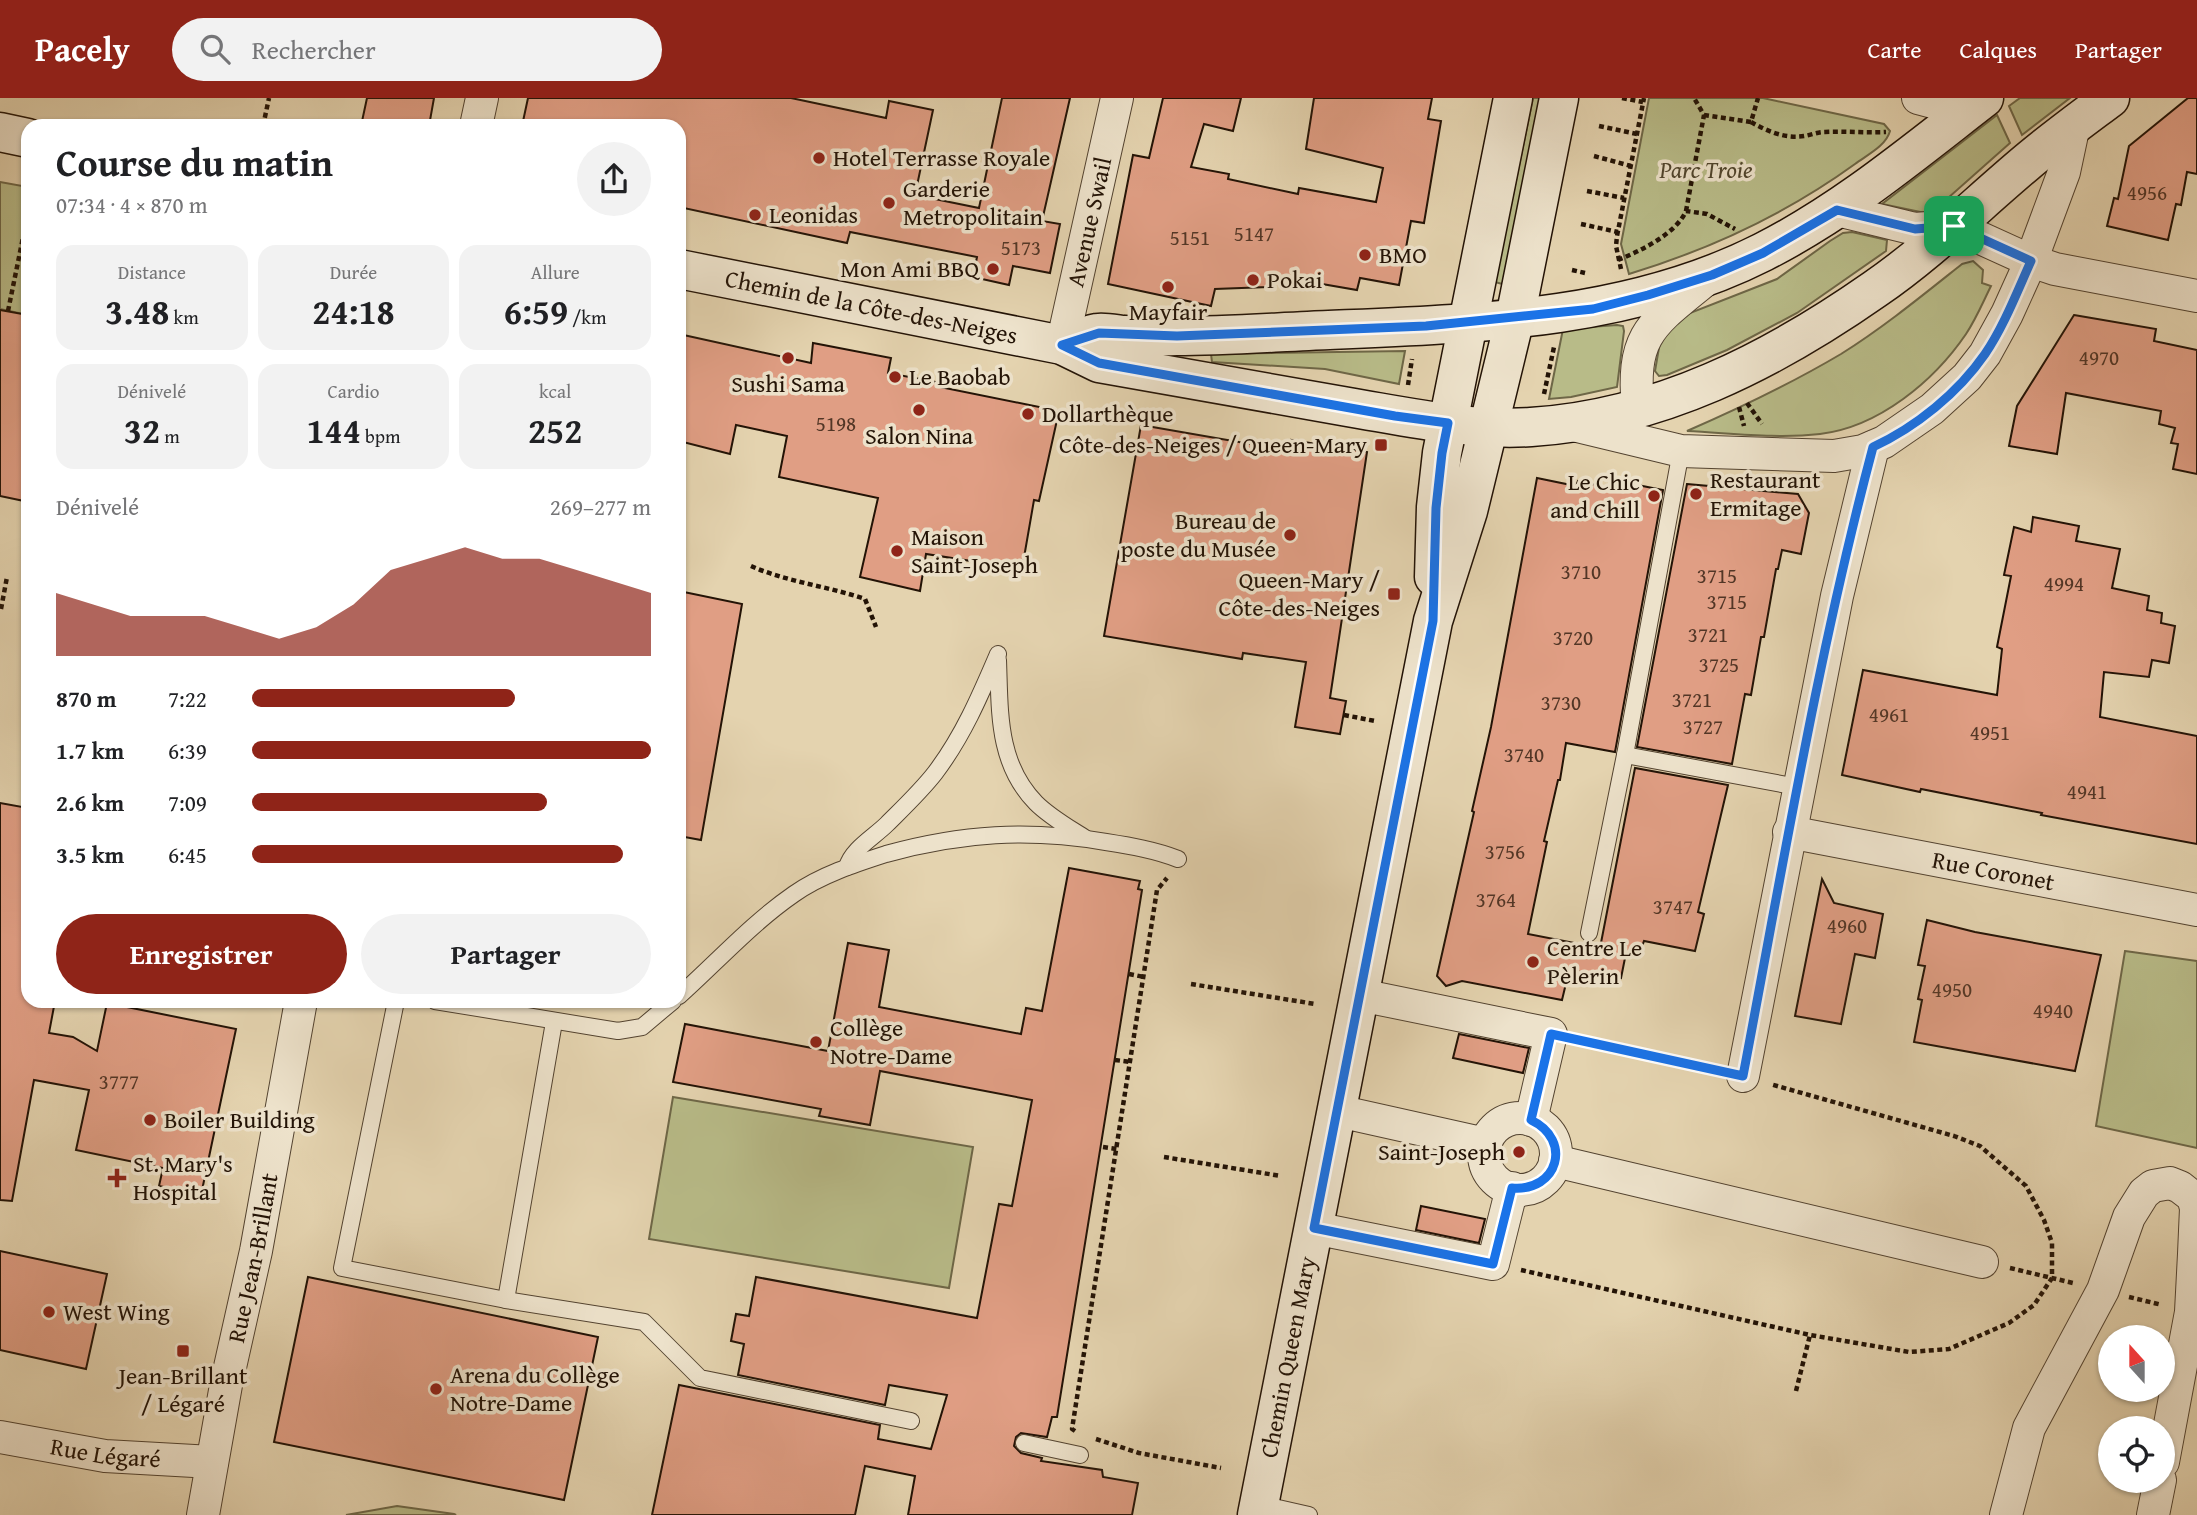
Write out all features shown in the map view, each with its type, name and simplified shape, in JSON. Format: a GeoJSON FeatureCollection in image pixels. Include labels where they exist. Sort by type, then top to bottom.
{"type":"FeatureCollection","features":[{"type":"Feature","properties":{"kind":"main road","name":"Chemin Queen Mary"},"geometry":{"type":"LineString","coordinates":[[1433,621],[1436,508],[1442,453],[1513,98]]}},
{"type":"Feature","properties":{"kind":"main road","name":"Chemin Queen Mary"},"geometry":{"type":"LineString","coordinates":[[1259,1510],[1433,621],[1468,511],[1515,318],[1559,98]]}},
{"type":"Feature","properties":{"kind":"main road","name":"Chemin de la Côte-des-Neiges"},"geometry":{"type":"LineString","coordinates":[[686,270],[1062,345],[1099,363],[1395,416],[1448,423],[1530,427],[1556,410],[1638,409],[1712,384],[1816,329],[1879,287],[1954,226],[2026,162],[2110,98]]}},
{"type":"Feature","properties":{"kind":"main road","name":"Chemin de la Côte-des-Neiges"},"geometry":{"type":"LineString","coordinates":[[1062,345],[1099,333],[1155,337],[1467,323],[1573,312],[1619,303],[1712,275],[1763,253],[1837,210],[1976,105]]}},
{"type":"Feature","properties":{"kind":"main road"},"geometry":{"type":"LineString","coordinates":[[0,132],[21,136]]}},
{"type":"Feature","properties":{"kind":"street"},"geometry":{"type":"LineString","coordinates":[[478,119],[482,98]]}},
{"type":"Feature","properties":{"kind":"street","name":"Avenue Swail"},"geometry":{"type":"LineString","coordinates":[[1062,345],[1117,98]]}},
{"type":"Feature","properties":{"kind":"street"},"geometry":{"type":"LineString","coordinates":[[1918,98],[1976,105]]}},
{"type":"Feature","properties":{"kind":"street","name":"Chemin de la Côte-des-Neiges"},"geometry":{"type":"LineString","coordinates":[[1556,410],[1681,451],[1806,456],[1853,453],[1873,447],[1917,422],[1966,377],[1995,336],[2031,261],[2064,172],[2074,125]]}},
{"type":"Feature","properties":{"kind":"street"},"geometry":{"type":"LineString","coordinates":[[1837,210],[1915,229],[1954,226],[2055,269],[2197,296]]}},
{"type":"Feature","properties":{"kind":"street","name":"Chemin de la Côte-des-Neiges"},"geometry":{"type":"LineString","coordinates":[[1638,409],[1636,372],[1646,334],[1657,320],[1712,275]]}},
{"type":"Feature","properties":{"kind":"street"},"geometry":{"type":"LineString","coordinates":[[1743,1076],[1841,575],[1873,447]]}},
{"type":"Feature","properties":{"kind":"street","name":"Rue Coronet"},"geometry":{"type":"LineString","coordinates":[[1789,832],[2197,909]]}},
{"type":"Feature","properties":{"kind":"street"},"geometry":{"type":"LineString","coordinates":[[1360,995],[1551,1034],[1531,1120]]}},
{"type":"Feature","properties":{"kind":"street","name":"Rue Jean-Brillant"},"geometry":{"type":"LineString","coordinates":[[203,1515],[226,1385],[256,1251],[300,1008]]}},
{"type":"Feature","properties":{"kind":"street"},"geometry":{"type":"LineString","coordinates":[[1338,1111],[1486,1144]]}},
{"type":"Feature","properties":{"kind":"street"},"geometry":{"type":"LineString","coordinates":[[1520,1118],[1531,1120],[1548,1131],[1556,1151],[1551,1172],[1534,1186],[1523,1189],[1501,1184],[1492,1177],[1484,1155],[1490,1133],[1498,1125],[1520,1118]]}},
{"type":"Feature","properties":{"kind":"street"},"geometry":{"type":"LineString","coordinates":[[1555,1161],[1982,1262]]}},
{"type":"Feature","properties":{"kind":"street"},"geometry":{"type":"LineString","coordinates":[[2006,1515],[2029,1428],[2103,1290],[2129,1217],[2144,1193],[2153,1186],[2170,1183],[2193,1197],[2196,1208],[2191,1312],[2172,1416]]}},
{"type":"Feature","properties":{"kind":"street"},"geometry":{"type":"LineString","coordinates":[[1314,1228],[1493,1264],[1512,1188]]}},
{"type":"Feature","properties":{"kind":"street","name":"Rue Légaré"},"geometry":{"type":"LineString","coordinates":[[0,1437],[105,1456],[212,1462]]}},
{"type":"Feature","properties":{"kind":"street"},"geometry":{"type":"LineString","coordinates":[[2153,1515],[2157,1493]]}},
{"type":"Feature","properties":{"kind":"lane"},"geometry":{"type":"LineString","coordinates":[[1589,933],[1626,755],[1681,451]]}},
{"type":"Feature","properties":{"kind":"lane"},"geometry":{"type":"LineString","coordinates":[[847,867],[853,855],[908,803],[951,751],[977,704],[998,654],[1001,726],[1009,761],[1037,804],[1086,839]]}},
{"type":"Feature","properties":{"kind":"lane"},"geometry":{"type":"LineString","coordinates":[[1626,755],[1798,788]]}},
{"type":"Feature","properties":{"kind":"lane"},"geometry":{"type":"LineString","coordinates":[[686,989],[755,925],[812,883],[847,867],[900,851],[969,836],[1027,833],[1086,839],[1160,852],[1176,863]]}},
{"type":"Feature","properties":{"kind":"lane"},"geometry":{"type":"LineString","coordinates":[[395,1008],[342,1268],[506,1300],[644,1322],[700,1378],[911,1421]]}},
{"type":"Feature","properties":{"kind":"lane"},"geometry":{"type":"LineString","coordinates":[[475,1008],[607,1031],[642,1027],[665,1008]]}},
{"type":"Feature","properties":{"kind":"lane"},"geometry":{"type":"LineString","coordinates":[[506,1300],[555,1022]]}},
{"type":"Feature","properties":{"kind":"lane"},"geometry":{"type":"LineString","coordinates":[[1024,1443],[1080,1455]]}},
{"type":"Feature","properties":{"kind":"lane"},"geometry":{"type":"LineString","coordinates":[[1259,1510],[1308,1515]]}},
{"type":"Feature","properties":{"kind":"path"},"geometry":{"type":"LineString","coordinates":[[264,119],[269,98]]}},
{"type":"Feature","properties":{"kind":"path"},"geometry":{"type":"LineString","coordinates":[[1622,98],[1644,100],[1618,232],[1618,260],[1624,280]]}},
{"type":"Feature","properties":{"kind":"path"},"geometry":{"type":"LineString","coordinates":[[1618,260],[1655,241],[1680,222],[1686,211],[1704,115],[1693,98]]}},
{"type":"Feature","properties":{"kind":"path"},"geometry":{"type":"LineString","coordinates":[[1751,122],[1758,98]]}},
{"type":"Feature","properties":{"kind":"path"},"geometry":{"type":"LineString","coordinates":[[1704,115],[1751,122],[1764,130],[1787,136],[1802,137],[1821,132],[1860,134],[1890,131]]}},
{"type":"Feature","properties":{"kind":"path"},"geometry":{"type":"LineString","coordinates":[[1599,126],[1637,134]]}},
{"type":"Feature","properties":{"kind":"path"},"geometry":{"type":"LineString","coordinates":[[1594,156],[1631,166]]}},
{"type":"Feature","properties":{"kind":"path"},"geometry":{"type":"LineString","coordinates":[[1587,191],[1625,198]]}},
{"type":"Feature","properties":{"kind":"path"},"geometry":{"type":"LineString","coordinates":[[1686,211],[1698,211],[1717,218],[1740,233]]}},
{"type":"Feature","properties":{"kind":"path"},"geometry":{"type":"LineString","coordinates":[[1581,225],[1618,232]]}},
{"type":"Feature","properties":{"kind":"path"},"geometry":{"type":"LineString","coordinates":[[8,311],[21,247]]}},
{"type":"Feature","properties":{"kind":"path"},"geometry":{"type":"LineString","coordinates":[[1555,343],[1556,410]]}},
{"type":"Feature","properties":{"kind":"path"},"geometry":{"type":"LineString","coordinates":[[1407,386],[1414,352]]}},
{"type":"Feature","properties":{"kind":"path"},"geometry":{"type":"LineString","coordinates":[[1745,399],[1762,421],[1762,431]]}},
{"type":"Feature","properties":{"kind":"path"},"geometry":{"type":"LineString","coordinates":[[1737,403],[1745,432],[1754,431]]}},
{"type":"Feature","properties":{"kind":"path"},"geometry":{"type":"LineString","coordinates":[[751,566],[770,575],[865,599],[876,627]]}},
{"type":"Feature","properties":{"kind":"path"},"geometry":{"type":"LineString","coordinates":[[1,609],[7,577]]}},
{"type":"Feature","properties":{"kind":"path"},"geometry":{"type":"LineString","coordinates":[[1344,715],[1375,720]]}},
{"type":"Feature","properties":{"kind":"path"},"geometry":{"type":"LineString","coordinates":[[1084,1434],[1072,1429],[1143,976],[1157,890],[1176,863]]}},
{"type":"Feature","properties":{"kind":"path"},"geometry":{"type":"LineString","coordinates":[[1129,974],[1143,976]]}},
{"type":"Feature","properties":{"kind":"path"},"geometry":{"type":"LineString","coordinates":[[1191,984],[1315,1004]]}},
{"type":"Feature","properties":{"kind":"path"},"geometry":{"type":"LineString","coordinates":[[1551,1034],[1743,1076]]}},
{"type":"Feature","properties":{"kind":"path"},"geometry":{"type":"LineString","coordinates":[[1115,1060],[1131,1062]]}},
{"type":"Feature","properties":{"kind":"path"},"geometry":{"type":"LineString","coordinates":[[1102,1147],[1117,1149]]}},
{"type":"Feature","properties":{"kind":"path"},"geometry":{"type":"LineString","coordinates":[[1164,1157],[1281,1176]]}},
{"type":"Feature","properties":{"kind":"path"},"geometry":{"type":"LineString","coordinates":[[2138,1299],[2172,1307]]}},
{"type":"Feature","properties":{"kind":"path"},"geometry":{"type":"LineString","coordinates":[[1796,1391],[1810,1335]]}},
{"type":"Feature","properties":{"kind":"path"},"geometry":{"type":"LineString","coordinates":[[1095,1438],[1139,1453],[1221,1468]]}},
{"type":"Feature","properties":{"kind":"green space"},"geometry":{"type":"Polygon","coordinates":[[[1533,98],[1543,98],[1506,285],[1495,282],[1533,98]]]}},
{"type":"Feature","properties":{"kind":"green space","name":"Parc Troie"},"geometry":{"type":"Polygon","coordinates":[[[1649,98],[1763,98],[1884,124],[1890,131],[1885,141],[1870,154],[1775,214],[1689,253],[1629,274],[1621,244],[1649,98]]]}},
{"type":"Feature","properties":{"kind":"green space"},"geometry":{"type":"Polygon","coordinates":[[[2020,98],[2070,98],[2022,135],[2009,106],[2020,98]]]}},
{"type":"Feature","properties":{"kind":"green space"},"geometry":{"type":"Polygon","coordinates":[[[1997,115],[2010,143],[1930,214],[1882,204],[1997,115]]]}},
{"type":"Feature","properties":{"kind":"green space"},"geometry":{"type":"Polygon","coordinates":[[[0,182],[21,186],[21,314],[0,309],[0,182]]]}},
{"type":"Feature","properties":{"kind":"green space"},"geometry":{"type":"Polygon","coordinates":[[[1852,232],[1887,240],[1886,251],[1797,313],[1727,350],[1667,375],[1659,376],[1655,371],[1662,330],[1672,320],[1777,279],[1830,241],[1843,233],[1852,232]]]}},
{"type":"Feature","properties":{"kind":"green space"},"geometry":{"type":"Polygon","coordinates":[[[1973,261],[1983,270],[1982,283],[1991,286],[1970,328],[1938,368],[1884,412],[1842,430],[1820,434],[1770,436],[1687,431],[1766,395],[1841,354],[1888,322],[1962,264],[1973,261]]]}},
{"type":"Feature","properties":{"kind":"green space"},"geometry":{"type":"Polygon","coordinates":[[[1623,326],[1624,331],[1617,387],[1549,399],[1563,329],[1623,326]]]}},
{"type":"Feature","properties":{"kind":"green space"},"geometry":{"type":"Polygon","coordinates":[[[1405,351],[1399,384],[1325,369],[1212,362],[1211,354],[1405,351]]]}},
{"type":"Feature","properties":{"kind":"green space"},"geometry":{"type":"Polygon","coordinates":[[[2125,951],[2197,961],[2197,1148],[2096,1126],[2125,951]]]}},
{"type":"Feature","properties":{"kind":"green space"},"geometry":{"type":"Polygon","coordinates":[[[673,1097],[973,1147],[949,1288],[649,1239],[673,1097]]]}},
{"type":"Feature","properties":{"kind":"green space"},"geometry":{"type":"Polygon","coordinates":[[[397,1506],[454,1514],[456,1515],[346,1515],[397,1506]]]}},
{"type":"Feature","properties":{"kind":"building"},"geometry":{"type":"Polygon","coordinates":[[[367,98],[434,98],[430,119],[362,119],[367,98]]]}},
{"type":"Feature","properties":{"kind":"building"},"geometry":{"type":"Polygon","coordinates":[[[528,98],[791,98],[886,118],[889,101],[933,110],[915,195],[979,208],[1002,98],[1070,98],[1042,221],[1060,224],[1050,273],[1013,266],[1009,285],[973,277],[977,257],[850,232],[847,243],[686,208],[686,119],[524,119],[528,98]]]}},
{"type":"Feature","properties":{"kind":"building"},"geometry":{"type":"Polygon","coordinates":[[[1163,98],[1241,98],[1233,131],[1204,124],[1191,167],[1229,174],[1228,179],[1298,194],[1299,188],[1376,202],[1383,168],[1306,149],[1314,98],[1432,98],[1428,119],[1441,121],[1424,223],[1411,221],[1399,285],[1360,278],[1357,290],[1270,275],[1268,287],[1215,289],[1211,306],[1108,284],[1133,155],[1149,158],[1163,98]]]}},
{"type":"Feature","properties":{"kind":"building"},"geometry":{"type":"Polygon","coordinates":[[[2188,98],[2197,98],[2197,174],[2187,172],[2181,205],[2176,204],[2168,240],[2107,226],[2114,198],[2118,199],[2129,146],[2188,98]]]}},
{"type":"Feature","properties":{"kind":"building"},"geometry":{"type":"Polygon","coordinates":[[[0,310],[21,314],[21,500],[0,496],[0,310]]]}},
{"type":"Feature","properties":{"kind":"building"},"geometry":{"type":"Polygon","coordinates":[[[2074,315],[2156,329],[2154,341],[2197,350],[2197,474],[2173,469],[2178,444],[2171,443],[2175,428],[2159,424],[2161,411],[2066,393],[2057,454],[2009,446],[2017,406],[2074,315]]]}},
{"type":"Feature","properties":{"kind":"building"},"geometry":{"type":"Polygon","coordinates":[[[686,336],[811,363],[813,343],[891,358],[888,373],[941,383],[940,387],[1059,411],[1039,501],[1034,500],[1022,569],[926,554],[920,591],[860,577],[878,498],[779,477],[787,436],[736,425],[730,454],[686,443],[686,336]]]}},
{"type":"Feature","properties":{"kind":"building"},"geometry":{"type":"Polygon","coordinates":[[[1141,425],[1290,451],[1291,440],[1367,452],[1330,698],[1346,701],[1340,734],[1295,727],[1306,662],[1243,653],[1242,659],[1104,636],[1141,425]]]}},
{"type":"Feature","properties":{"kind":"building"},"geometry":{"type":"Polygon","coordinates":[[[1537,478],[1576,486],[1578,481],[1624,491],[1627,483],[1663,490],[1615,752],[1566,743],[1560,780],[1544,841],[1547,842],[1528,934],[1600,948],[1635,768],[1728,785],[1698,912],[1704,914],[1695,951],[1644,941],[1639,955],[1626,953],[1621,978],[1574,971],[1575,978],[1568,975],[1562,1000],[1462,981],[1446,986],[1437,976],[1474,812],[1472,811],[1491,727],[1537,478]]]}},
{"type":"Feature","properties":{"kind":"building"},"geometry":{"type":"Polygon","coordinates":[[[1687,484],[1798,494],[1809,513],[1801,554],[1782,550],[1776,569],[1751,695],[1745,694],[1732,764],[1637,747],[1687,484]]]}},
{"type":"Feature","properties":{"kind":"building"},"geometry":{"type":"Polygon","coordinates":[[[2033,517],[2079,526],[2076,541],[2120,549],[2112,588],[2149,596],[2147,610],[2162,613],[2161,623],[2175,626],[2169,663],[2152,660],[2149,677],[2104,672],[2100,717],[2197,736],[2197,844],[1842,775],[1863,670],[1997,695],[2002,649],[1997,647],[2011,576],[2004,575],[2014,527],[2031,532],[2033,517]]]}},
{"type":"Feature","properties":{"kind":"building"},"geometry":{"type":"Polygon","coordinates":[[[686,592],[742,604],[701,840],[686,837],[686,592]]]}},
{"type":"Feature","properties":{"kind":"building","name":"Boiler Building"},"geometry":{"type":"Polygon","coordinates":[[[0,803],[21,807],[21,1008],[54,1008],[49,1033],[73,1037],[97,1051],[106,1008],[132,1008],[236,1029],[201,1195],[159,1186],[163,1168],[76,1150],[89,1090],[34,1080],[12,1201],[0,1200],[0,803]]]}},
{"type":"Feature","properties":{"kind":"building"},"geometry":{"type":"Polygon","coordinates":[[[1069,868],[1140,881],[1138,889],[1142,890],[1057,1417],[1052,1417],[1047,1437],[1021,1433],[1016,1437],[1014,1446],[1021,1453],[1042,1458],[1041,1461],[1102,1470],[1103,1477],[1138,1483],[1132,1515],[908,1515],[915,1476],[865,1466],[855,1515],[652,1515],[679,1385],[880,1425],[878,1439],[931,1449],[947,1395],[889,1385],[885,1405],[738,1375],[744,1344],[731,1341],[736,1314],[749,1316],[756,1277],[977,1318],[999,1204],[1012,1206],[1032,1100],[880,1071],[870,1125],[819,1116],[821,1109],[673,1082],[685,1024],[828,1051],[848,943],[889,950],[879,1007],[1021,1034],[1026,1008],[1042,1011],[1069,868]]]}},
{"type":"Feature","properties":{"kind":"building"},"geometry":{"type":"Polygon","coordinates":[[[1822,879],[1834,903],[1883,914],[1875,958],[1855,954],[1841,1024],[1795,1016],[1822,879]]]}},
{"type":"Feature","properties":{"kind":"building"},"geometry":{"type":"Polygon","coordinates":[[[1927,920],[1975,932],[2101,955],[2075,1071],[1914,1042],[1922,1000],[1918,999],[1925,966],[1918,965],[1927,920]]]}},
{"type":"Feature","properties":{"kind":"building"},"geometry":{"type":"Polygon","coordinates":[[[1459,1034],[1529,1048],[1523,1073],[1453,1058],[1459,1034]]]}},
{"type":"Feature","properties":{"kind":"building"},"geometry":{"type":"Polygon","coordinates":[[[1421,1206],[1485,1219],[1479,1243],[1416,1230],[1421,1206]]]}},
{"type":"Feature","properties":{"kind":"building","name":"West Wing"},"geometry":{"type":"Polygon","coordinates":[[[0,1251],[107,1274],[86,1369],[0,1350],[0,1251]]]}},
{"type":"Feature","properties":{"kind":"building","name":"Arena du Collège Notre-Dame"},"geometry":{"type":"Polygon","coordinates":[[[308,1277],[598,1337],[564,1500],[274,1442],[308,1277]]]}},
{"type":"Feature","properties":{"kind":"place","name":"Hotel Terrasse Royale"},"geometry":{"type":"Point","coordinates":[819,158]}},
{"type":"Feature","properties":{"kind":"place","name":"Garderie Metropolitain"},"geometry":{"type":"Point","coordinates":[889,203]}},
{"type":"Feature","properties":{"kind":"place","name":"Leonidas"},"geometry":{"type":"Point","coordinates":[755,215]}},
{"type":"Feature","properties":{"kind":"place","name":"BMO"},"geometry":{"type":"Point","coordinates":[1365,255]}},
{"type":"Feature","properties":{"kind":"place","name":"Mon Ami BBQ"},"geometry":{"type":"Point","coordinates":[993,269]}},
{"type":"Feature","properties":{"kind":"place","name":"Pokai"},"geometry":{"type":"Point","coordinates":[1253,280]}},
{"type":"Feature","properties":{"kind":"place","name":"Mayfair"},"geometry":{"type":"Point","coordinates":[1168,287]}},
{"type":"Feature","properties":{"kind":"place","name":"Sushi Sama"},"geometry":{"type":"Point","coordinates":[788,358]}},
{"type":"Feature","properties":{"kind":"place","name":"Le Baobab"},"geometry":{"type":"Point","coordinates":[895,377]}},
{"type":"Feature","properties":{"kind":"place","name":"Salon Nina"},"geometry":{"type":"Point","coordinates":[919,410]}},
{"type":"Feature","properties":{"kind":"place","name":"Dollarthèque"},"geometry":{"type":"Point","coordinates":[1028,414]}},
{"type":"Feature","properties":{"kind":"place","name":"Côte-des-Neiges / Queen-Mary"},"geometry":{"type":"Point","coordinates":[1381,445]}},
{"type":"Feature","properties":{"kind":"place","name":"Restaurant Ermitage"},"geometry":{"type":"Point","coordinates":[1696,494]}},
{"type":"Feature","properties":{"kind":"place","name":"Le Chic and Chill"},"geometry":{"type":"Point","coordinates":[1654,496]}},
{"type":"Feature","properties":{"kind":"place","name":"Bureau de poste du Musée"},"geometry":{"type":"Point","coordinates":[1290,535]}},
{"type":"Feature","properties":{"kind":"place","name":"Maison Saint-Joseph"},"geometry":{"type":"Point","coordinates":[897,551]}},
{"type":"Feature","properties":{"kind":"place","name":"Queen-Mary / Côte-des-Neiges"},"geometry":{"type":"Point","coordinates":[1394,594]}},
{"type":"Feature","properties":{"kind":"place","name":"Centre Le Pèlerin"},"geometry":{"type":"Point","coordinates":[1533,962]}},
{"type":"Feature","properties":{"kind":"place","name":"Collège Notre-Dame"},"geometry":{"type":"Point","coordinates":[816,1042]}},
{"type":"Feature","properties":{"kind":"place","name":"Boiler Building"},"geometry":{"type":"Point","coordinates":[150,1120]}},
{"type":"Feature","properties":{"kind":"place","name":"Saint-Joseph"},"geometry":{"type":"Point","coordinates":[1519,1152]}},
{"type":"Feature","properties":{"kind":"place","name":"St. Mary's Hospital"},"geometry":{"type":"Point","coordinates":[117,1178]}},
{"type":"Feature","properties":{"kind":"place","name":"West Wing"},"geometry":{"type":"Point","coordinates":[49,1312]}},
{"type":"Feature","properties":{"kind":"place","name":"Jean-Brillant / Légaré"},"geometry":{"type":"Point","coordinates":[183,1351]}},
{"type":"Feature","properties":{"kind":"place","name":"Arena du Collège Notre-Dame"},"geometry":{"type":"Point","coordinates":[436,1389]}},
{"type":"Feature","properties":{"kind":"route"},"geometry":{"type":"LineString","coordinates":[[1837,210],[1915,229],[1954,226],[2031,261],[1985,354],[1966,377],[1917,422],[1873,447],[1841,575],[1743,1076],[1551,1034],[1531,1120],[1548,1131],[1556,1151],[1555,1161],[1544,1180],[1523,1189],[1512,1188],[1493,1264],[1314,1228],[1433,621],[1436,508],[1448,423],[1099,363],[1062,345],[1099,333],[1155,337],[1426,326],[1573,312],[1619,303],[1712,275],[1763,253],[1837,210]]}}]}
